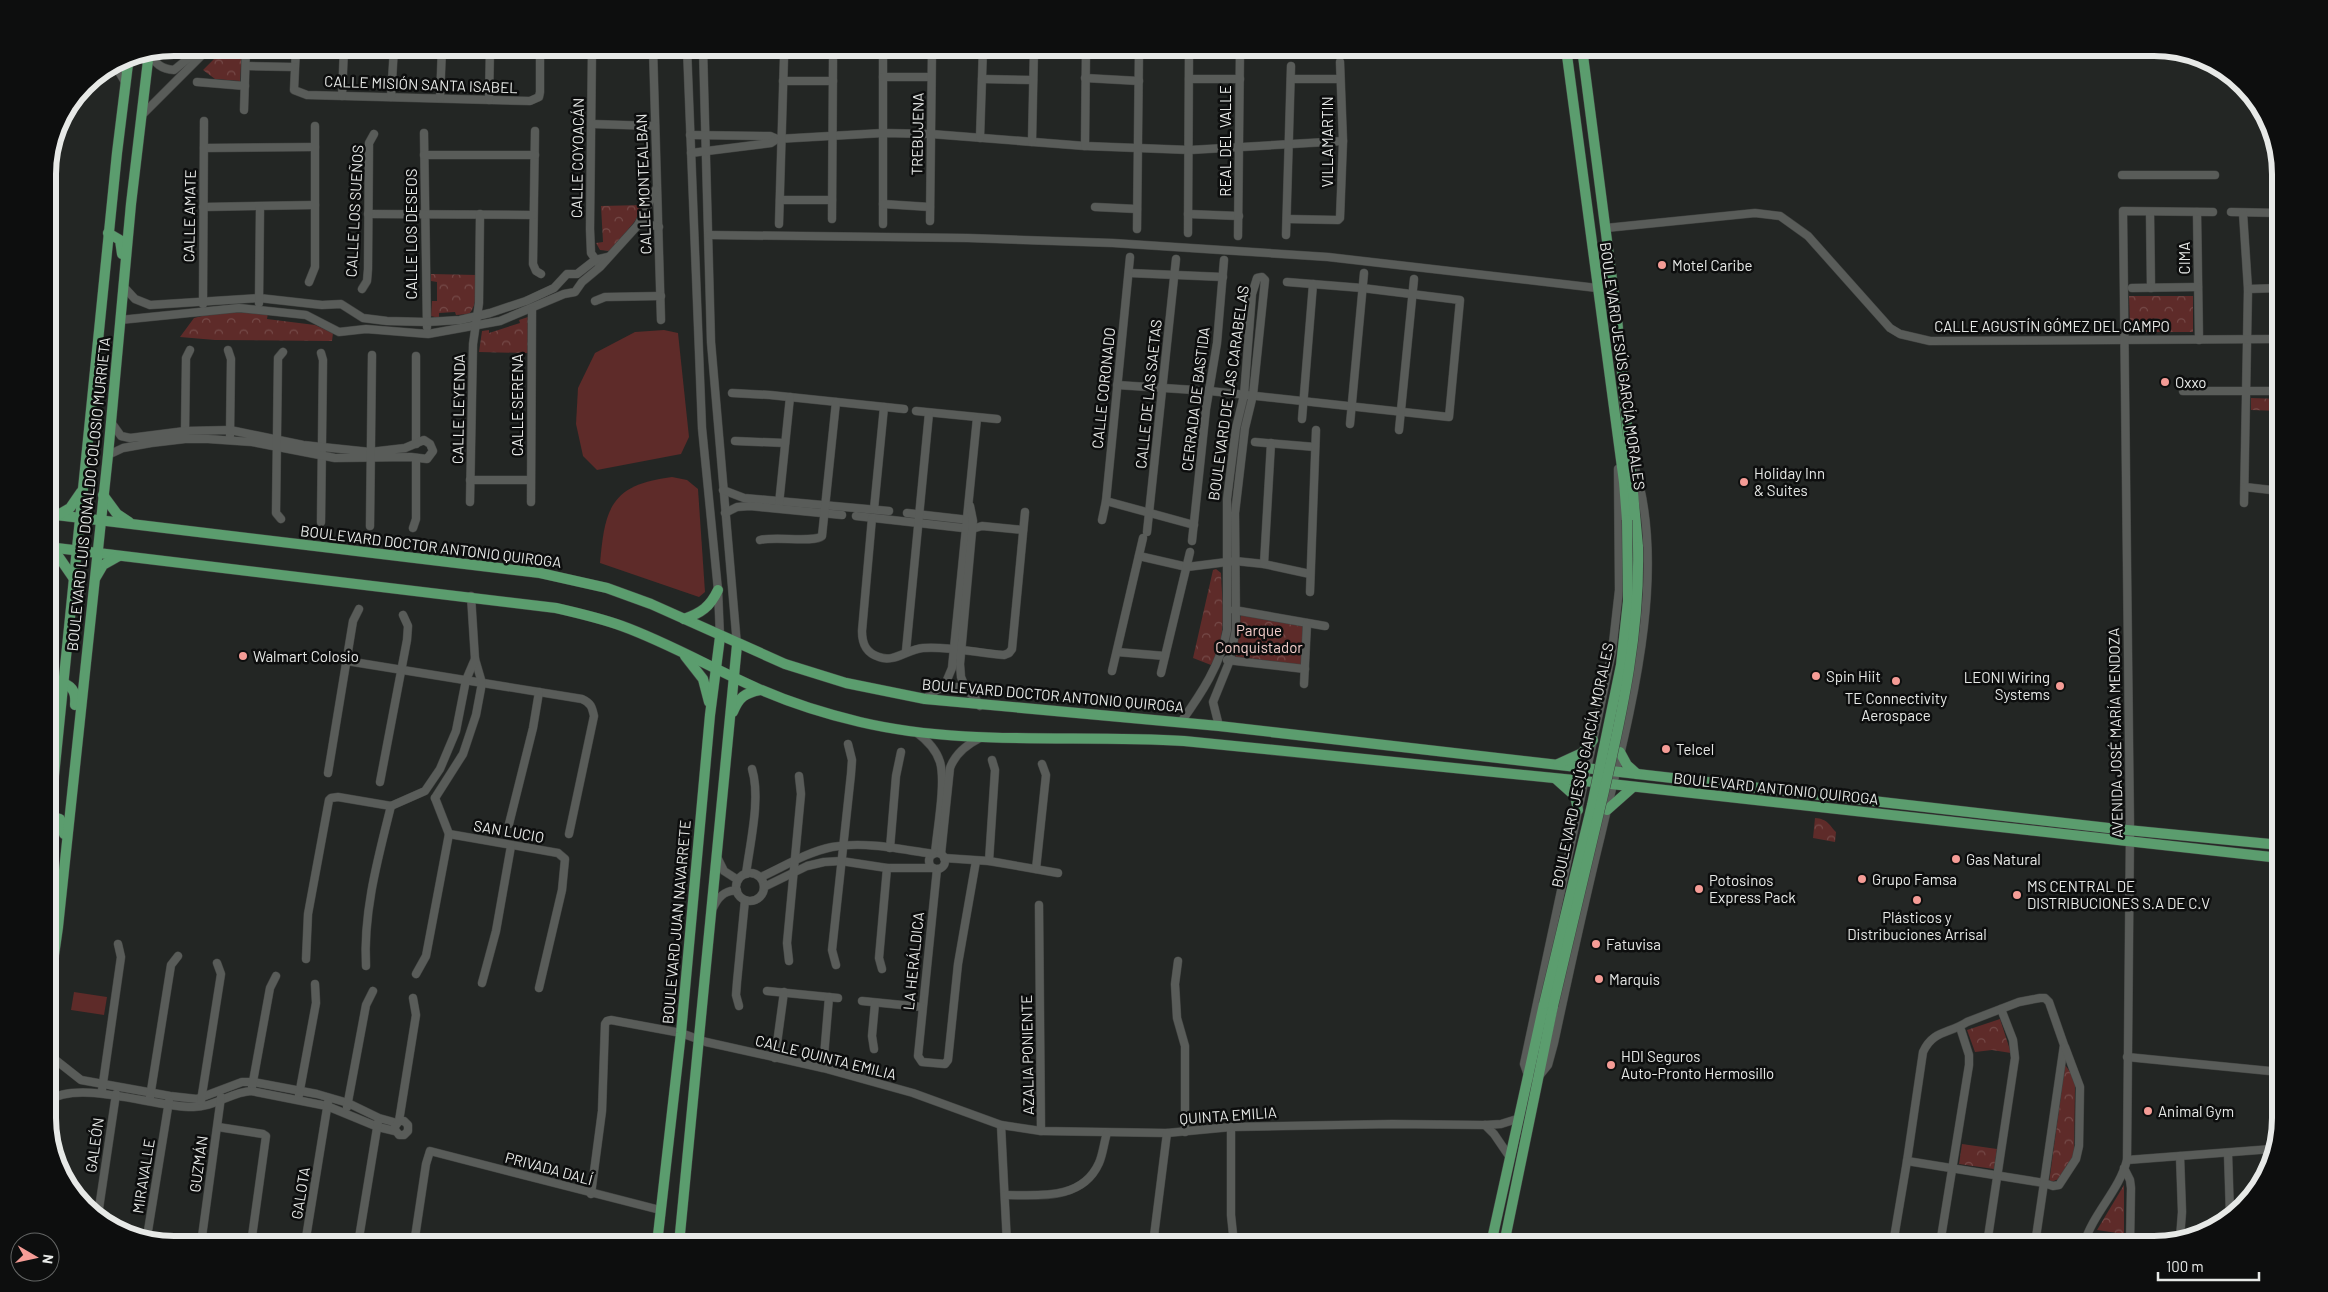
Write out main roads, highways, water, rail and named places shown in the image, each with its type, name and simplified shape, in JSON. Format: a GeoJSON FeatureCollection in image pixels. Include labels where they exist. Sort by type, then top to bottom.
{"type":"FeatureCollection","features":[{"type":"Feature","properties":{"kind":"main road","name":"BOULEVARD JESÚS GARCÍA MORALES"},"geometry":{"type":"LineString","coordinates":[[1506,1236],[1540,1075],[1549,1005],[1621,664],[1628,601],[1627,520],[1624,482],[1567,56]]}},
{"type":"Feature","properties":{"kind":"main road","name":"BOULEVARD JESÚS GARCÍA MORALES"},"geometry":{"type":"LineString","coordinates":[[1492,1236],[1517,1118],[1549,1005],[1613,752],[1630,669],[1636,620],[1638,547],[1631,456],[1606,228],[1583,56]]}},
{"type":"Feature","properties":{"kind":"main road","name":"BOULEVARD LUIS DONALDO COLOSIO MURRIETA"},"geometry":{"type":"LineString","coordinates":[[57,934],[108,455],[131,204],[148,59]]}},
{"type":"Feature","properties":{"kind":"main road","name":"BOULEVARD LUIS DONALDO COLOSIO MURRIETA"},"geometry":{"type":"LineString","coordinates":[[57,741],[75,580],[108,233],[128,66]]}},
{"type":"Feature","properties":{"kind":"main road"},"geometry":{"type":"LineString","coordinates":[[121,119],[123,153],[118,198],[121,202],[131,204]]}},
{"type":"Feature","properties":{"kind":"main road"},"geometry":{"type":"LineString","coordinates":[[108,233],[120,240],[121,267],[124,274]]}},
{"type":"Feature","properties":{"kind":"main road"},"geometry":{"type":"LineString","coordinates":[[57,512],[75,504],[83,487]]}},
{"type":"Feature","properties":{"kind":"main road"},"geometry":{"type":"LineString","coordinates":[[103,495],[117,514],[132,524]]}},
{"type":"Feature","properties":{"kind":"main road","name":"BOULEVARD DOCTOR ANTONIO QUIROGA"},"geometry":{"type":"LineString","coordinates":[[57,515],[540,573],[606,588],[684,619],[720,637],[785,664],[846,683],[925,699],[980,706],[1180,722],[1270,732]]}},
{"type":"Feature","properties":{"kind":"main road"},"geometry":{"type":"LineString","coordinates":[[57,548],[471,596],[556,608],[621,625],[734,678],[796,704],[860,722],[916,732],[982,737],[1132,738],[1244,747],[1258,745],[1284,746],[1290,734]]}},
{"type":"Feature","properties":{"kind":"main road"},"geometry":{"type":"LineString","coordinates":[[57,556],[75,580]]}},
{"type":"Feature","properties":{"kind":"main road"},"geometry":{"type":"LineString","coordinates":[[94,583],[103,565],[121,556]]}},
{"type":"Feature","properties":{"kind":"main road"},"geometry":{"type":"LineString","coordinates":[[684,619],[711,604],[718,590]]}},
{"type":"Feature","properties":{"kind":"main road","name":"BOULEVARD JUAN NAVARRETE"},"geometry":{"type":"LineString","coordinates":[[658,1236],[681,1033],[720,637]]}},
{"type":"Feature","properties":{"kind":"main road"},"geometry":{"type":"LineString","coordinates":[[681,1236],[736,644]]}},
{"type":"Feature","properties":{"kind":"main road"},"geometry":{"type":"LineString","coordinates":[[681,652],[702,679],[712,704],[721,697],[731,705]]}},
{"type":"Feature","properties":{"kind":"main road"},"geometry":{"type":"LineString","coordinates":[[62,688],[73,688],[76,695],[72,748],[75,756]]}},
{"type":"Feature","properties":{"kind":"main road"},"geometry":{"type":"LineString","coordinates":[[730,720],[740,698],[745,694],[761,690]]}},
{"type":"Feature","properties":{"kind":"main road","name":"BOULEVARD ANTONIO QUIROGA"},"geometry":{"type":"LineString","coordinates":[[1270,732],[1558,764],[1638,775],[2272,844]]}},
{"type":"Feature","properties":{"kind":"main road"},"geometry":{"type":"LineString","coordinates":[[1558,764],[1582,753],[1593,740]]}},
{"type":"Feature","properties":{"kind":"main road","name":"BOULEVARD ANTONIO QUIROGA"},"geometry":{"type":"LineString","coordinates":[[1244,747],[1584,781],[2272,857]]}},
{"type":"Feature","properties":{"kind":"main road"},"geometry":{"type":"LineString","coordinates":[[1620,752],[1627,765],[1638,775]]}},
{"type":"Feature","properties":{"kind":"main road"},"geometry":{"type":"LineString","coordinates":[[1556,779],[1575,796],[1578,810]]}},
{"type":"Feature","properties":{"kind":"main road"},"geometry":{"type":"LineString","coordinates":[[1607,810],[1633,787]]}},
{"type":"Feature","properties":{"kind":"main road"},"geometry":{"type":"LineString","coordinates":[[57,818],[62,823],[66,843]]}},
{"type":"Feature","properties":{"kind":"place","name":"Motel Caribe"},"geometry":{"type":"Point","coordinates":[1662,265]}},
{"type":"Feature","properties":{"kind":"place","name":"Oxxo"},"geometry":{"type":"Point","coordinates":[2165,382]}},
{"type":"Feature","properties":{"kind":"place","name":"Holiday Inn & Suites"},"geometry":{"type":"Point","coordinates":[1744,482]}},
{"type":"Feature","properties":{"kind":"place","name":"Walmart Colosio"},"geometry":{"type":"Point","coordinates":[243,656]}},
{"type":"Feature","properties":{"kind":"place","name":"Spin Hiit"},"geometry":{"type":"Point","coordinates":[1816,676]}},
{"type":"Feature","properties":{"kind":"place","name":"TE Connectivity Aerospace"},"geometry":{"type":"Point","coordinates":[1896,681]}},
{"type":"Feature","properties":{"kind":"place","name":"LEONI Wiring Systems"},"geometry":{"type":"Point","coordinates":[2060,686]}},
{"type":"Feature","properties":{"kind":"place","name":"Telcel"},"geometry":{"type":"Point","coordinates":[1666,749]}},
{"type":"Feature","properties":{"kind":"place","name":"Gas Natural"},"geometry":{"type":"Point","coordinates":[1956,859]}},
{"type":"Feature","properties":{"kind":"place","name":"Grupo Famsa"},"geometry":{"type":"Point","coordinates":[1862,879]}},
{"type":"Feature","properties":{"kind":"place","name":"Potosinos Express Pack"},"geometry":{"type":"Point","coordinates":[1699,889]}},
{"type":"Feature","properties":{"kind":"place","name":"MS CENTRAL DE DISTRIBUCIONES S.A DE C.V"},"geometry":{"type":"Point","coordinates":[2017,895]}},
{"type":"Feature","properties":{"kind":"place","name":"Plásticos y Distribuciones Arrisal"},"geometry":{"type":"Point","coordinates":[1917,900]}},
{"type":"Feature","properties":{"kind":"place","name":"Fatuvisa"},"geometry":{"type":"Point","coordinates":[1596,944]}},
{"type":"Feature","properties":{"kind":"place","name":"Marquis"},"geometry":{"type":"Point","coordinates":[1599,979]}},
{"type":"Feature","properties":{"kind":"place","name":"HDI Seguros Auto-Pronto Hermosillo"},"geometry":{"type":"Point","coordinates":[1611,1065]}},
{"type":"Feature","properties":{"kind":"place","name":"Animal Gym"},"geometry":{"type":"Point","coordinates":[2148,1111]}},
{"type":"Feature","properties":{"kind":"park label","name":"Parque Conquistador"},"geometry":{"type":"Point","coordinates":[1259,638]}}]}
